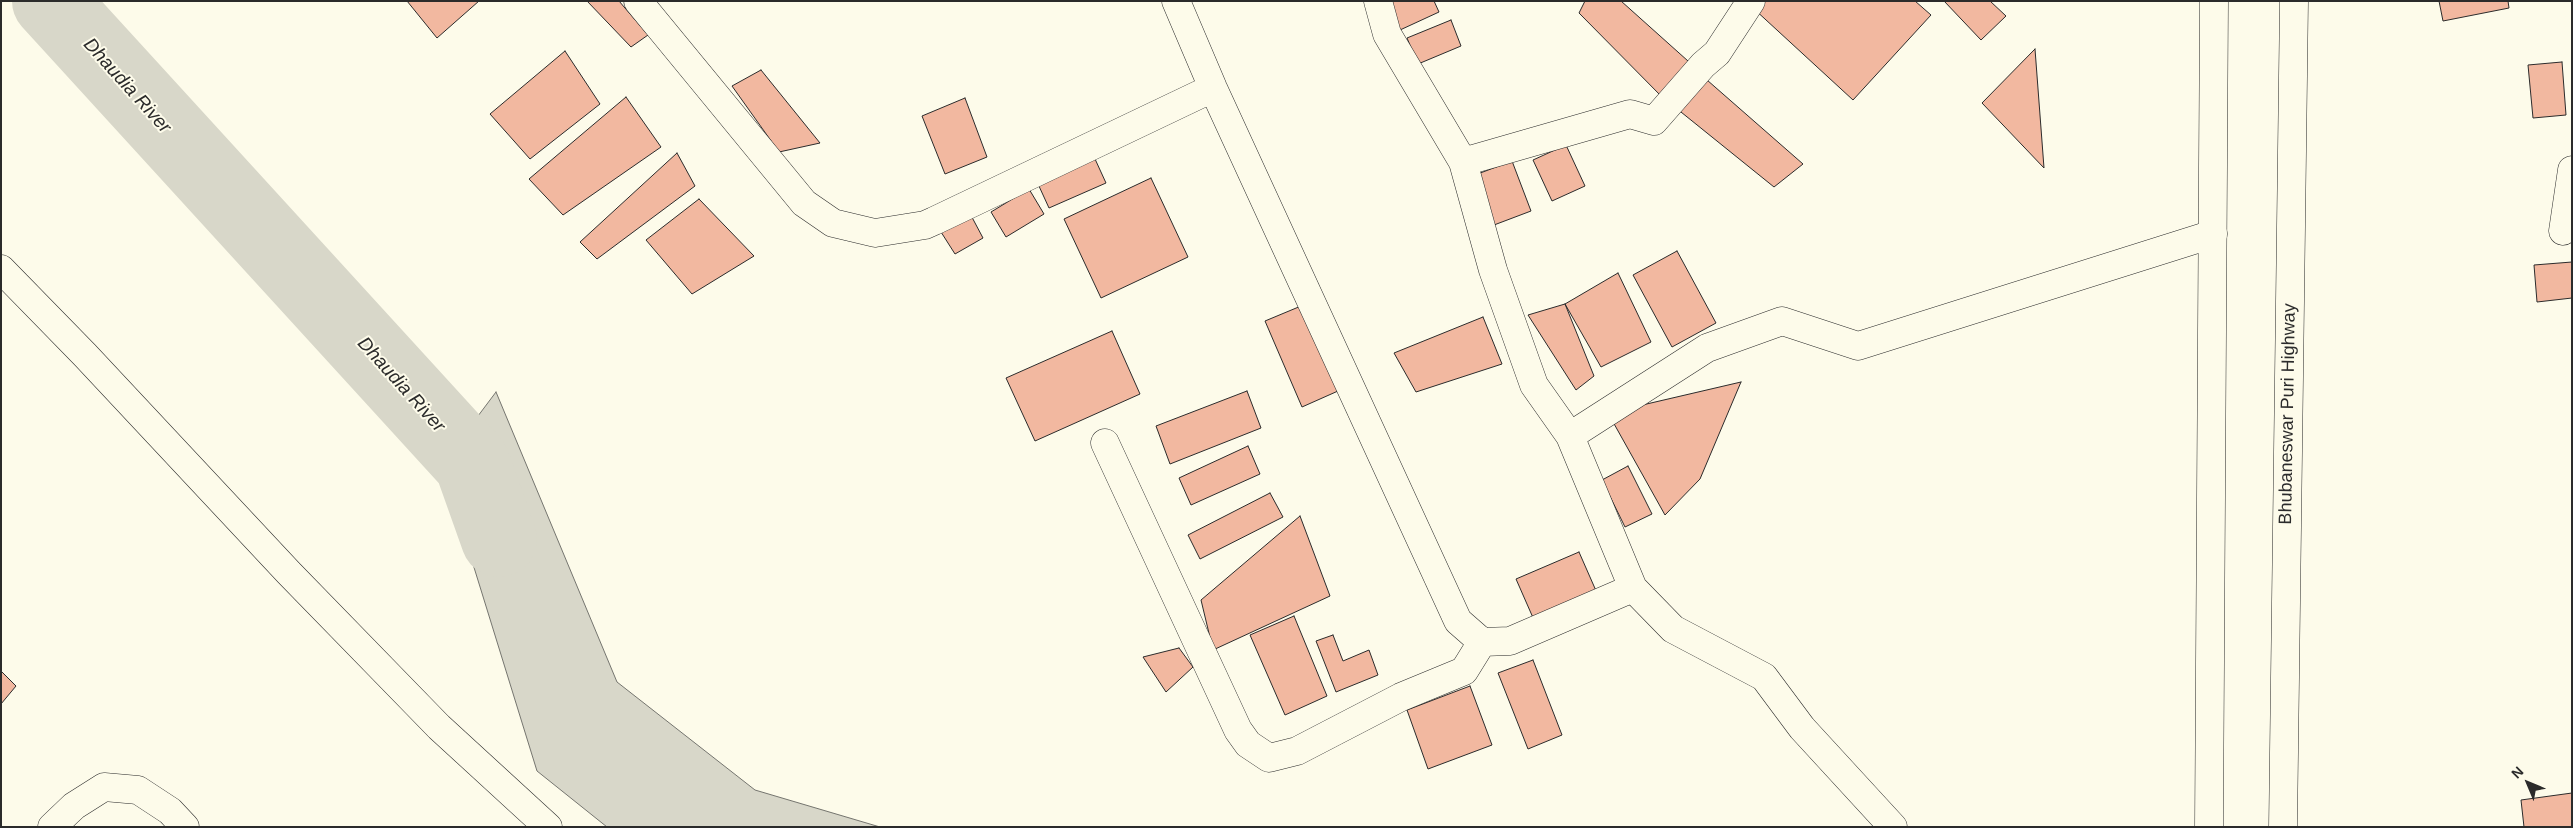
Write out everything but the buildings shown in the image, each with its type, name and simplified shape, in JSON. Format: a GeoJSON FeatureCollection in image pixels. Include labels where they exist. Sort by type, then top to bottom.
{"type":"FeatureCollection","features":[{"type":"Feature","properties":{"kind":"main road"},"geometry":{"type":"LineString","coordinates":[[638,1],[804,203],[833,223],[875,233],[934,221],[1213,88]]}},
{"type":"Feature","properties":{"kind":"main road"},"geometry":{"type":"LineString","coordinates":[[1176,1],[1213,88],[1458,621],[1482,642],[1510,641],[1633,588]]}},
{"type":"Feature","properties":{"kind":"main road"},"geometry":{"type":"LineString","coordinates":[[1378,1],[1387,34],[1463,162],[1493,270],[1534,385],[1570,436],[1633,588],[1673,629],[1764,677],[1802,728],[1893,827]]}},
{"type":"Feature","properties":{"kind":"main road"},"geometry":{"type":"LineString","coordinates":[[1463,162],[1630,114],[1654,121],[1702,65],[1717,53],[1751,1]]}},
{"type":"Feature","properties":{"kind":"main road"},"geometry":{"type":"LineString","coordinates":[[2209,827],[2214,1]]}},
{"type":"Feature","properties":{"kind":"main road","name":"Bhubaneswar Puri Highway"},"geometry":{"type":"LineString","coordinates":[[2283,827],[2294,1]]}},
{"type":"Feature","properties":{"kind":"main road"},"geometry":{"type":"LineString","coordinates":[[2563,231],[2572,170]]}},
{"type":"Feature","properties":{"kind":"main road"},"geometry":{"type":"LineString","coordinates":[[1570,436],[1706,348],[1782,321],[1858,346],[2213,234]]}},
{"type":"Feature","properties":{"kind":"main road"},"geometry":{"type":"LineString","coordinates":[[1,269],[86,355],[289,573],[439,727],[548,827]]}},
{"type":"Feature","properties":{"kind":"main road"},"geometry":{"type":"LineString","coordinates":[[1105,443],[1238,730],[1248,744],[1269,758],[1297,751],[1401,698],[1464,671],[1482,642]]}},
{"type":"Feature","properties":{"kind":"main road"},"geometry":{"type":"LineString","coordinates":[[52,827],[74,806],[104,787],[138,790],[170,811],[185,827]]}},
{"type":"Feature","properties":{"kind":"shaded area"},"geometry":{"type":"Polygon","coordinates":[[[496,392],[617,682],[755,790],[880,827],[607,827],[537,771],[442,464],[496,392]]]}},
{"type":"Feature","properties":{"kind":"waterway","name":"Dhaudia River"},"geometry":{"type":"LineString","coordinates":[[50,1],[472,463],[499,539]]}}]}
